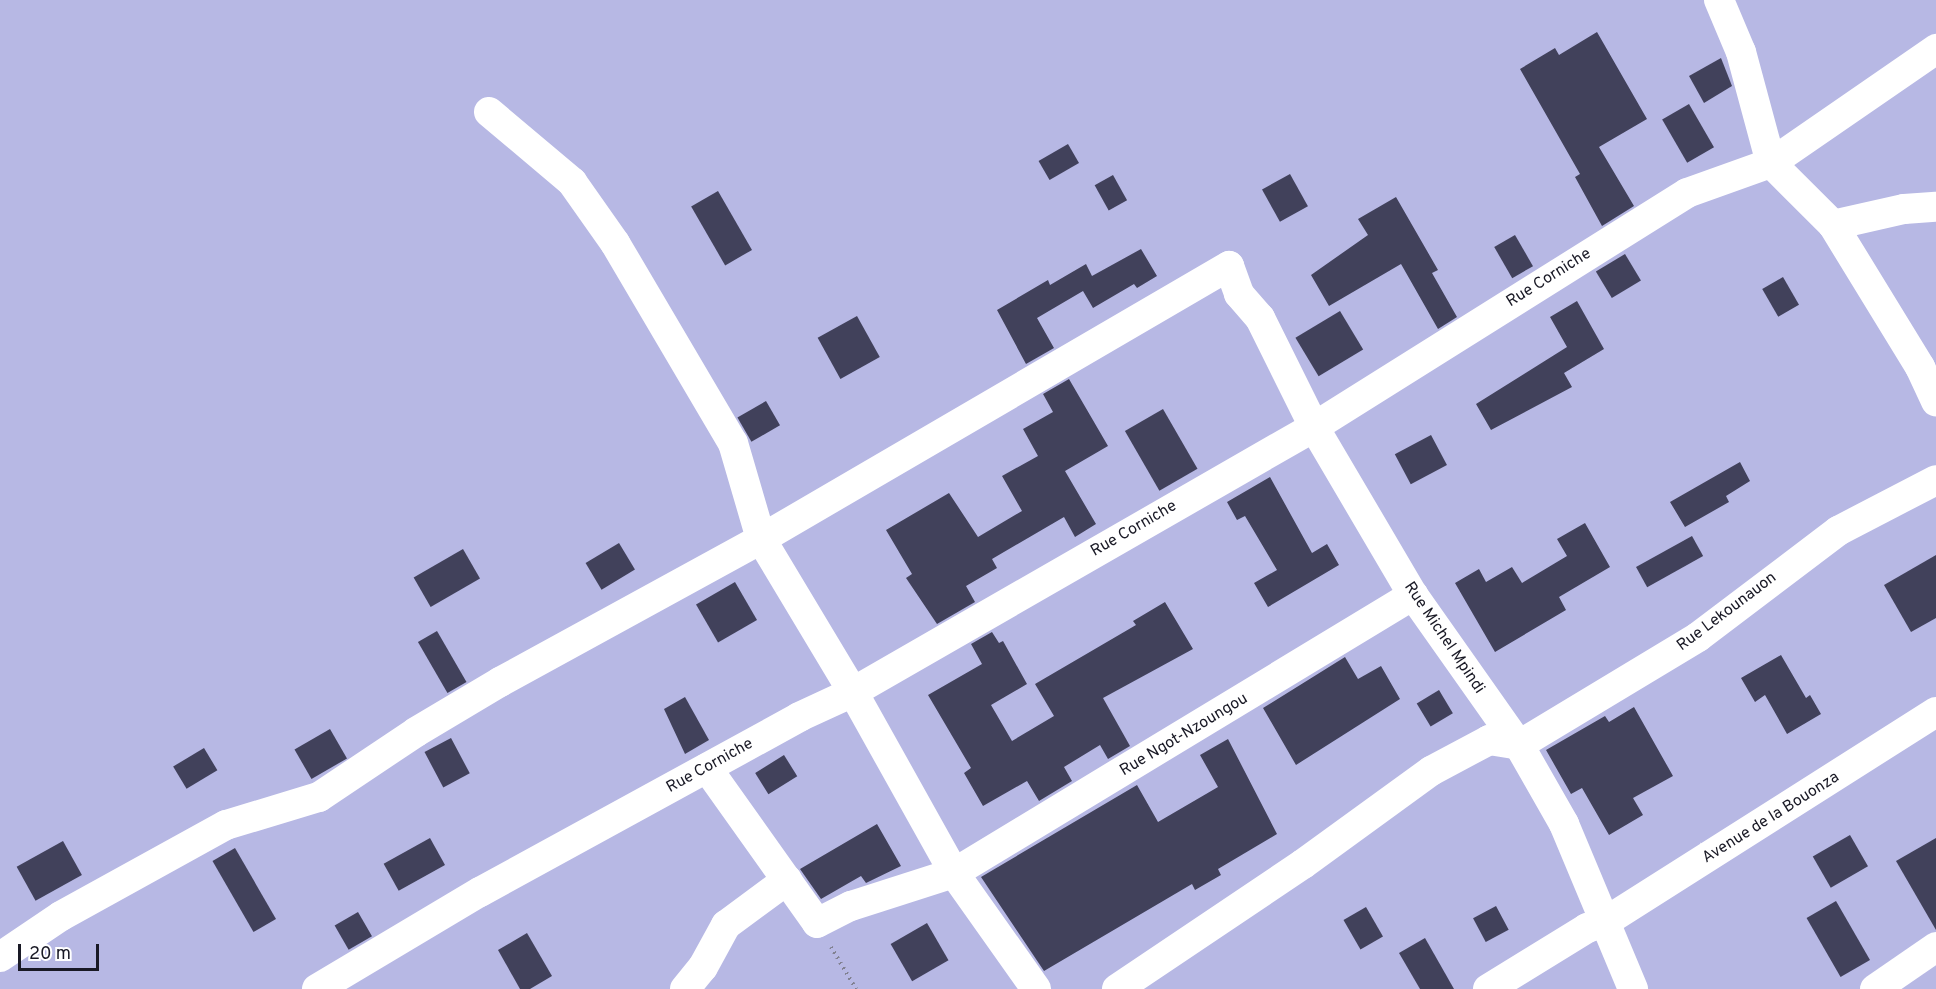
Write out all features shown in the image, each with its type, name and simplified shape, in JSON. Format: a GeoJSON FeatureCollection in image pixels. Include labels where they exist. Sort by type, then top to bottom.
{"type":"FeatureCollection","features":[{"type":"Feature","properties":{"kind":"street"},"geometry":{"type":"LineString","coordinates":[[1719,0],[1741,52],[1770,163],[1833,225],[1920,367],[1936,402]]}},
{"type":"Feature","properties":{"kind":"street","name":"Rue Corniche"},"geometry":{"type":"LineString","coordinates":[[317,989],[480,892],[799,717],[854,692],[1314,427],[1687,193],[1770,163],[1936,49]]}},
{"type":"Feature","properties":{"kind":"street"},"geometry":{"type":"LineString","coordinates":[[489,112],[572,182],[615,243],[733,443],[761,539],[854,692],[954,873],[1036,989]]}},
{"type":"Feature","properties":{"kind":"street"},"geometry":{"type":"LineString","coordinates":[[1833,225],[1904,209],[1936,207]]}},
{"type":"Feature","properties":{"kind":"street","name":"Rue Michel Mpindi"},"geometry":{"type":"LineString","coordinates":[[761,539],[1229,266],[1239,294],[1260,318],[1314,427],[1413,595],[1518,745],[1564,824],[1633,989]]}},
{"type":"Feature","properties":{"kind":"street","name":"Rue Lekounauon"},"geometry":{"type":"LineString","coordinates":[[1518,745],[1698,638],[1838,531],[1936,480]]}},
{"type":"Feature","properties":{"kind":"street"},"geometry":{"type":"LineString","coordinates":[[0,957],[61,916],[226,825],[319,796],[361,772],[416,732],[500,682],[761,539]]}},
{"type":"Feature","properties":{"kind":"street","name":"Rue Ngot-Nzoungou"},"geometry":{"type":"LineString","coordinates":[[817,923],[851,906],[954,873],[1413,595]]}},
{"type":"Feature","properties":{"kind":"street","name":"Avenue de la Bouonza"},"geometry":{"type":"LineString","coordinates":[[1488,989],[1587,928],[1605,922],[1936,712]]}},
{"type":"Feature","properties":{"kind":"street"},"geometry":{"type":"LineString","coordinates":[[1117,989],[1303,864],[1431,771],[1489,740],[1518,745]]}},
{"type":"Feature","properties":{"kind":"street"},"geometry":{"type":"LineString","coordinates":[[707,768],[817,923]]}},
{"type":"Feature","properties":{"kind":"street"},"geometry":{"type":"LineString","coordinates":[[684,989],[703,967],[726,925],[787,880]]}},
{"type":"Feature","properties":{"kind":"street"},"geometry":{"type":"LineString","coordinates":[[1875,989],[1936,947]]}},
{"type":"Feature","properties":{"kind":"path"},"geometry":{"type":"LineString","coordinates":[[817,923],[856,989]]}},
{"type":"Feature","properties":{"kind":"shaded area"},"geometry":{"type":"Polygon","coordinates":[[[0,0],[1936,0],[1936,989],[0,989],[0,0]]]}},
{"type":"Feature","properties":{"kind":"building"},"geometry":{"type":"Polygon","coordinates":[[[1597,32],[1647,119],[1599,147],[1634,206],[1602,226],[1575,177],[1580,174],[1520,69],[1555,48],[1559,55],[1597,32]]]}},
{"type":"Feature","properties":{"kind":"building"},"geometry":{"type":"Polygon","coordinates":[[[1721,58],[1732,86],[1704,103],[1689,76],[1721,58]]]}},
{"type":"Feature","properties":{"kind":"building"},"geometry":{"type":"Polygon","coordinates":[[[1689,104],[1714,147],[1687,163],[1662,120],[1689,104]]]}},
{"type":"Feature","properties":{"kind":"building"},"geometry":{"type":"Polygon","coordinates":[[[1068,144],[1079,163],[1050,180],[1039,161],[1068,144]]]}},
{"type":"Feature","properties":{"kind":"building"},"geometry":{"type":"Polygon","coordinates":[[[1290,174],[1308,206],[1280,222],[1262,190],[1290,174]]]}},
{"type":"Feature","properties":{"kind":"building"},"geometry":{"type":"Polygon","coordinates":[[[1113,175],[1127,200],[1109,211],[1095,185],[1113,175]]]}},
{"type":"Feature","properties":{"kind":"building"},"geometry":{"type":"Polygon","coordinates":[[[718,191],[752,250],[725,265],[691,206],[718,191]]]}},
{"type":"Feature","properties":{"kind":"building"},"geometry":{"type":"Polygon","coordinates":[[[1396,197],[1438,270],[1432,273],[1457,317],[1438,329],[1401,264],[1329,306],[1311,275],[1368,235],[1358,219],[1396,197]]]}},
{"type":"Feature","properties":{"kind":"building"},"geometry":{"type":"Polygon","coordinates":[[[1515,235],[1533,266],[1512,278],[1494,247],[1515,235]]]}},
{"type":"Feature","properties":{"kind":"building"},"geometry":{"type":"Polygon","coordinates":[[[1141,249],[1157,276],[1137,288],[1134,284],[1093,308],[1083,291],[1037,318],[1054,348],[1026,364],[997,310],[1048,280],[1050,285],[1086,264],[1092,276],[1141,249]]]}},
{"type":"Feature","properties":{"kind":"building"},"geometry":{"type":"Polygon","coordinates":[[[1625,254],[1641,281],[1612,298],[1596,272],[1625,254]]]}},
{"type":"Feature","properties":{"kind":"building"},"geometry":{"type":"Polygon","coordinates":[[[1783,277],[1799,305],[1778,317],[1762,289],[1783,277]]]}},
{"type":"Feature","properties":{"kind":"building"},"geometry":{"type":"Polygon","coordinates":[[[1577,301],[1604,349],[1564,373],[1572,387],[1491,430],[1476,404],[1567,347],[1550,317],[1577,301]]]}},
{"type":"Feature","properties":{"kind":"building"},"geometry":{"type":"Polygon","coordinates":[[[1340,311],[1363,350],[1319,376],[1295,338],[1340,311]]]}},
{"type":"Feature","properties":{"kind":"building"},"geometry":{"type":"Polygon","coordinates":[[[857,316],[880,357],[840,379],[818,338],[857,316]]]}},
{"type":"Feature","properties":{"kind":"building"},"geometry":{"type":"Polygon","coordinates":[[[1069,379],[1108,446],[1065,471],[1096,524],[1075,537],[1064,517],[992,559],[997,568],[966,586],[975,602],[937,624],[906,578],[912,574],[886,530],[949,493],[978,537],[1022,511],[1002,476],[1038,456],[1023,429],[1053,412],[1043,394],[1069,379]]]}},
{"type":"Feature","properties":{"kind":"building"},"geometry":{"type":"Polygon","coordinates":[[[766,401],[780,425],[751,442],[737,418],[766,401]]]}},
{"type":"Feature","properties":{"kind":"building"},"geometry":{"type":"Polygon","coordinates":[[[1163,409],[1198,469],[1159,491],[1125,431],[1163,409]]]}},
{"type":"Feature","properties":{"kind":"building"},"geometry":{"type":"Polygon","coordinates":[[[1431,435],[1447,465],[1411,484],[1395,454],[1431,435]]]}},
{"type":"Feature","properties":{"kind":"building"},"geometry":{"type":"Polygon","coordinates":[[[1740,462],[1750,481],[1726,496],[1729,502],[1685,527],[1670,502],[1740,462]]]}},
{"type":"Feature","properties":{"kind":"building"},"geometry":{"type":"Polygon","coordinates":[[[1270,477],[1312,553],[1327,544],[1339,565],[1268,607],[1254,583],[1277,570],[1245,516],[1237,520],[1227,502],[1270,477]]]}},
{"type":"Feature","properties":{"kind":"building"},"geometry":{"type":"Polygon","coordinates":[[[1585,523],[1610,567],[1559,597],[1566,610],[1495,652],[1455,583],[1479,569],[1486,582],[1512,567],[1522,583],[1567,556],[1557,539],[1585,523]]]}},
{"type":"Feature","properties":{"kind":"building"},"geometry":{"type":"Polygon","coordinates":[[[1692,536],[1703,556],[1647,587],[1636,567],[1692,536]]]}},
{"type":"Feature","properties":{"kind":"building"},"geometry":{"type":"Polygon","coordinates":[[[619,543],[635,570],[602,590],[586,563],[619,543]]]}},
{"type":"Feature","properties":{"kind":"building"},"geometry":{"type":"Polygon","coordinates":[[[463,549],[480,578],[431,607],[414,578],[463,549]]]}},
{"type":"Feature","properties":{"kind":"building"},"geometry":{"type":"Polygon","coordinates":[[[1936,555],[1936,618],[1911,632],[1884,585],[1936,555]]]}},
{"type":"Feature","properties":{"kind":"building"},"geometry":{"type":"Polygon","coordinates":[[[735,582],[757,620],[718,643],[696,604],[735,582]]]}},
{"type":"Feature","properties":{"kind":"building"},"geometry":{"type":"Polygon","coordinates":[[[1165,602],[1193,649],[1103,698],[1130,746],[1108,759],[1100,745],[1064,767],[1072,781],[1039,801],[1027,781],[983,806],[964,773],[971,768],[928,695],[982,664],[971,644],[992,632],[999,643],[1003,641],[1027,684],[991,705],[1012,741],[1054,716],[1035,684],[1136,625],[1133,621],[1165,602]]]}},
{"type":"Feature","properties":{"kind":"building"},"geometry":{"type":"Polygon","coordinates":[[[437,631],[467,682],[447,693],[418,642],[437,631]]]}},
{"type":"Feature","properties":{"kind":"building"},"geometry":{"type":"Polygon","coordinates":[[[1781,655],[1806,698],[1810,695],[1821,714],[1787,734],[1765,695],[1755,702],[1741,678],[1781,655]]]}},
{"type":"Feature","properties":{"kind":"building"},"geometry":{"type":"Polygon","coordinates":[[[1345,657],[1358,679],[1381,666],[1400,699],[1296,765],[1263,708],[1345,657]]]}},
{"type":"Feature","properties":{"kind":"building"},"geometry":{"type":"Polygon","coordinates":[[[1439,690],[1453,713],[1431,727],[1417,703],[1439,690]]]}},
{"type":"Feature","properties":{"kind":"building"},"geometry":{"type":"Polygon","coordinates":[[[685,697],[709,740],[685,754],[664,709],[685,697]]]}},
{"type":"Feature","properties":{"kind":"building"},"geometry":{"type":"Polygon","coordinates":[[[1634,707],[1673,776],[1633,798],[1643,815],[1609,835],[1582,788],[1571,794],[1546,750],[1605,716],[1609,722],[1634,707]]]}},
{"type":"Feature","properties":{"kind":"building"},"geometry":{"type":"Polygon","coordinates":[[[330,729],[347,758],[311,779],[294,750],[330,729]]]}},
{"type":"Feature","properties":{"kind":"building"},"geometry":{"type":"Polygon","coordinates":[[[451,738],[470,773],[443,787],[425,752],[451,738]]]}},
{"type":"Feature","properties":{"kind":"building"},"geometry":{"type":"Polygon","coordinates":[[[1228,739],[1277,834],[1218,869],[1221,875],[1195,890],[1192,884],[1044,971],[981,877],[1137,785],[1158,822],[1218,787],[1200,755],[1228,739]]]}},
{"type":"Feature","properties":{"kind":"building"},"geometry":{"type":"Polygon","coordinates":[[[204,748],[217,770],[187,789],[173,767],[204,748]]]}},
{"type":"Feature","properties":{"kind":"building"},"geometry":{"type":"Polygon","coordinates":[[[784,755],[797,776],[768,794],[755,773],[784,755]]]}},
{"type":"Feature","properties":{"kind":"building"},"geometry":{"type":"Polygon","coordinates":[[[877,824],[901,866],[866,883],[861,876],[821,899],[800,869],[877,824]]]}},
{"type":"Feature","properties":{"kind":"building"},"geometry":{"type":"Polygon","coordinates":[[[1850,835],[1868,866],[1831,888],[1813,856],[1850,835]]]}},
{"type":"Feature","properties":{"kind":"building"},"geometry":{"type":"Polygon","coordinates":[[[430,838],[445,865],[399,891],[384,864],[430,838]]]}},
{"type":"Feature","properties":{"kind":"building"},"geometry":{"type":"Polygon","coordinates":[[[1936,838],[1936,930],[1896,861],[1936,838]]]}},
{"type":"Feature","properties":{"kind":"building"},"geometry":{"type":"Polygon","coordinates":[[[63,841],[82,875],[36,901],[17,867],[63,841]]]}},
{"type":"Feature","properties":{"kind":"building"},"geometry":{"type":"Polygon","coordinates":[[[235,848],[276,919],[253,932],[212,861],[235,848]]]}},
{"type":"Feature","properties":{"kind":"building"},"geometry":{"type":"Polygon","coordinates":[[[1836,901],[1870,960],[1841,977],[1807,918],[1836,901]]]}},
{"type":"Feature","properties":{"kind":"building"},"geometry":{"type":"Polygon","coordinates":[[[1496,906],[1509,930],[1486,942],[1473,918],[1496,906]]]}},
{"type":"Feature","properties":{"kind":"building"},"geometry":{"type":"Polygon","coordinates":[[[1366,907],[1383,936],[1360,949],[1343,920],[1366,907]]]}},
{"type":"Feature","properties":{"kind":"building"},"geometry":{"type":"Polygon","coordinates":[[[358,912],[372,936],[349,950],[335,925],[358,912]]]}},
{"type":"Feature","properties":{"kind":"building"},"geometry":{"type":"Polygon","coordinates":[[[927,923],[948,960],[912,981],[891,944],[927,923]]]}},
{"type":"Feature","properties":{"kind":"building"},"geometry":{"type":"Polygon","coordinates":[[[527,933],[552,976],[530,989],[520,989],[498,950],[527,933]]]}},
{"type":"Feature","properties":{"kind":"building"},"geometry":{"type":"Polygon","coordinates":[[[1425,938],[1454,989],[1420,989],[1399,953],[1425,938]]]}}]}
